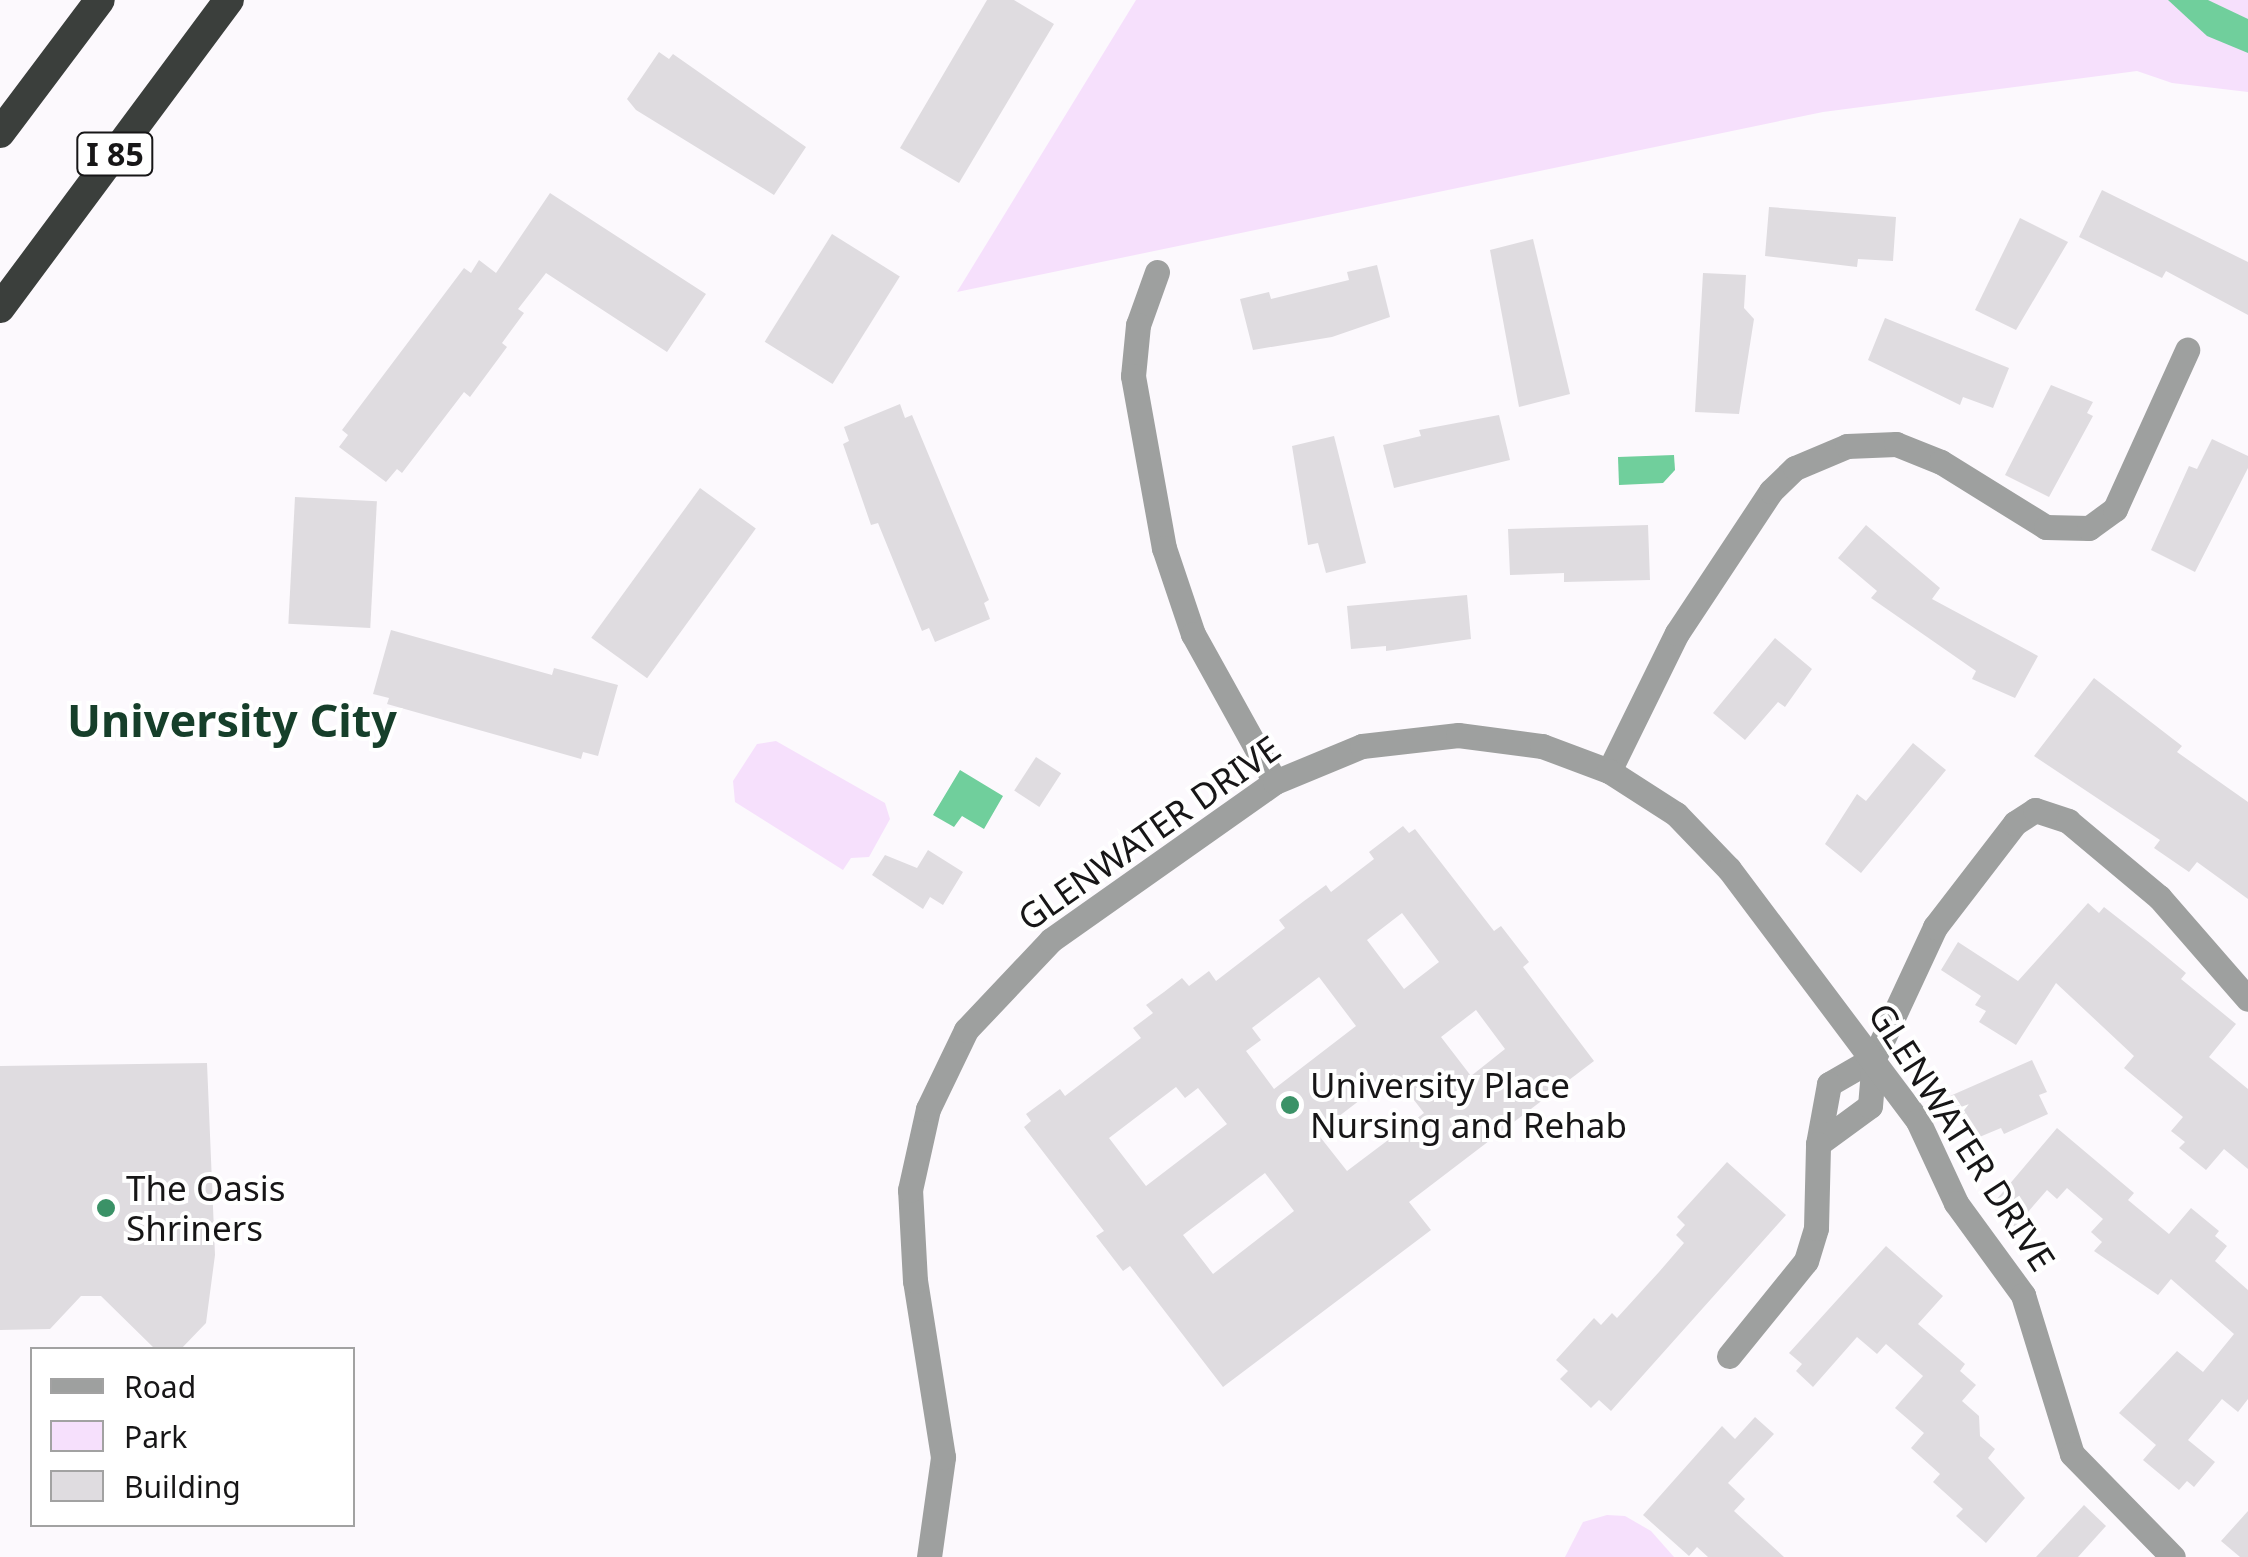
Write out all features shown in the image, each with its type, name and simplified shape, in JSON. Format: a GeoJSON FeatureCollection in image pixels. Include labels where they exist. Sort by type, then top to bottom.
{"type":"FeatureCollection","features":[{"type":"Feature","properties":{"kind":"highway"},"geometry":{"type":"LineString","coordinates":[[0,134],[100,0]]}},
{"type":"Feature","properties":{"kind":"highway","name":"I 85"},"geometry":{"type":"LineString","coordinates":[[0,308],[230,0]]}},
{"type":"Feature","properties":{"kind":"street"},"geometry":{"type":"LineString","coordinates":[[1157,272],[1138,325],[1133,376],[1164,548],[1194,634],[1275,782]]}},
{"type":"Feature","properties":{"kind":"street"},"geometry":{"type":"LineString","coordinates":[[1610,771],[1677,633],[1771,491],[1795,468],[1847,446],[1896,444],[1941,462],[2046,527],[2089,528],[2115,509],[2187,350]]}},
{"type":"Feature","properties":{"kind":"street","name":"GLENWATER DRIVE"},"geometry":{"type":"LineString","coordinates":[[929,1557],[941,1501],[943,1446],[915,1282],[910,1209],[917,1146],[937,1084],[966,1030],[1029,959],[1275,782],[1362,746],[1435,735],[1518,741],[1610,771],[1702,838],[1918,1120],[1956,1202],[2023,1296],[2072,1454],[2173,1557]]}},
{"type":"Feature","properties":{"kind":"street"},"geometry":{"type":"LineString","coordinates":[[1818,1144],[1870,1106],[1874,1058],[1935,927],[2015,824],[2035,810],[2068,821],[2160,897],[2248,999]]}},
{"type":"Feature","properties":{"kind":"street"},"geometry":{"type":"LineString","coordinates":[[1730,1356],[1806,1262],[1816,1228],[1818,1144],[1829,1084],[1874,1058]]}},
{"type":"Feature","properties":{"kind":"green space"},"geometry":{"type":"Polygon","coordinates":[[[1136,0],[2248,0],[2248,92],[2172,83],[2137,71],[1823,112],[957,292],[1136,0]]]}},
{"type":"Feature","properties":{"kind":"green space"},"geometry":{"type":"Polygon","coordinates":[[[776,741],[885,803],[890,819],[869,857],[851,858],[843,870],[735,802],[733,781],[757,744],[776,741]]]}},
{"type":"Feature","properties":{"kind":"green space"},"geometry":{"type":"Polygon","coordinates":[[[1607,1515],[1625,1516],[1651,1531],[1674,1557],[1565,1557],[1583,1522],[1607,1515]]]}},
{"type":"Feature","properties":{"kind":"shaded area"},"geometry":{"type":"Polygon","coordinates":[[[2168,0],[2208,0],[2248,19],[2248,53],[2207,36],[2168,0]]]}},
{"type":"Feature","properties":{"kind":"shaded area"},"geometry":{"type":"Polygon","coordinates":[[[1674,455],[1675,470],[1663,483],[1619,485],[1618,457],[1674,455]]]}},
{"type":"Feature","properties":{"kind":"shaded area"},"geometry":{"type":"Polygon","coordinates":[[[960,770],[1003,796],[984,829],[962,816],[954,827],[933,815],[960,770]]]}},
{"type":"Feature","properties":{"kind":"building"},"geometry":{"type":"Polygon","coordinates":[[[987,0],[1014,0],[1054,24],[959,183],[900,148],[987,0]]]}},
{"type":"Feature","properties":{"kind":"building"},"geometry":{"type":"Polygon","coordinates":[[[659,52],[669,59],[673,54],[806,147],[774,195],[636,110],[627,99],[659,52]]]}},
{"type":"Feature","properties":{"kind":"building"},"geometry":{"type":"Polygon","coordinates":[[[2102,190],[2248,262],[2248,315],[2166,271],[2162,278],[2079,237],[2102,190]]]}},
{"type":"Feature","properties":{"kind":"building"},"geometry":{"type":"Polygon","coordinates":[[[550,193],[706,294],[667,352],[546,273],[518,309],[524,313],[502,343],[507,347],[470,397],[464,392],[402,473],[397,469],[386,482],[339,447],[348,435],[342,430],[464,268],[471,273],[479,260],[496,273],[550,193]]]}},
{"type":"Feature","properties":{"kind":"building"},"geometry":{"type":"Polygon","coordinates":[[[1769,207],[1896,217],[1893,261],[1858,259],[1857,267],[1765,256],[1769,207]]]}},
{"type":"Feature","properties":{"kind":"building"},"geometry":{"type":"Polygon","coordinates":[[[2020,218],[2068,242],[2016,330],[1975,310],[2020,218]]]}},
{"type":"Feature","properties":{"kind":"building"},"geometry":{"type":"Polygon","coordinates":[[[832,234],[900,276],[833,384],[765,342],[832,234]]]}},
{"type":"Feature","properties":{"kind":"building"},"geometry":{"type":"Polygon","coordinates":[[[1533,239],[1570,394],[1519,407],[1490,250],[1533,239]]]}},
{"type":"Feature","properties":{"kind":"building"},"geometry":{"type":"Polygon","coordinates":[[[1377,265],[1390,317],[1332,337],[1253,350],[1240,299],[1269,292],[1271,299],[1349,280],[1347,272],[1377,265]]]}},
{"type":"Feature","properties":{"kind":"building"},"geometry":{"type":"Polygon","coordinates":[[[1703,273],[1746,275],[1744,308],[1754,319],[1739,414],[1695,412],[1703,273]]]}},
{"type":"Feature","properties":{"kind":"building"},"geometry":{"type":"Polygon","coordinates":[[[1885,318],[2009,368],[1993,408],[1963,397],[1960,405],[1868,360],[1885,318]]]}},
{"type":"Feature","properties":{"kind":"building"},"geometry":{"type":"Polygon","coordinates":[[[2051,385],[2093,402],[2087,413],[2093,416],[2049,497],[2005,475],[2051,385]]]}},
{"type":"Feature","properties":{"kind":"building"},"geometry":{"type":"Polygon","coordinates":[[[900,404],[905,418],[912,415],[989,600],[984,603],[990,619],[935,642],[929,628],[922,631],[878,523],[871,525],[843,444],[849,441],[844,427],[900,404]]]}},
{"type":"Feature","properties":{"kind":"building"},"geometry":{"type":"Polygon","coordinates":[[[1499,415],[1510,460],[1394,488],[1383,445],[1421,436],[1419,430],[1499,415]]]}},
{"type":"Feature","properties":{"kind":"building"},"geometry":{"type":"Polygon","coordinates":[[[1334,436],[1366,563],[1326,573],[1318,543],[1308,545],[1292,446],[1334,436]]]}},
{"type":"Feature","properties":{"kind":"building"},"geometry":{"type":"Polygon","coordinates":[[[2212,439],[2248,456],[2248,468],[2195,572],[2151,550],[2189,466],[2197,469],[2212,439]]]}},
{"type":"Feature","properties":{"kind":"building"},"geometry":{"type":"Polygon","coordinates":[[[700,488],[756,529],[647,678],[591,638],[700,488]]]}},
{"type":"Feature","properties":{"kind":"building"},"geometry":{"type":"Polygon","coordinates":[[[295,497],[377,501],[370,628],[288,624],[295,497]]]}},
{"type":"Feature","properties":{"kind":"building"},"geometry":{"type":"Polygon","coordinates":[[[1648,525],[1650,580],[1564,582],[1564,573],[1510,575],[1508,529],[1648,525]]]}},
{"type":"Feature","properties":{"kind":"building"},"geometry":{"type":"Polygon","coordinates":[[[1866,525],[1940,588],[1932,599],[2038,656],[2015,698],[1972,679],[1976,671],[1871,598],[1877,591],[1838,558],[1866,525]]]}},
{"type":"Feature","properties":{"kind":"building"},"geometry":{"type":"Polygon","coordinates":[[[1467,595],[1471,639],[1386,651],[1386,646],[1351,649],[1347,606],[1467,595]]]}},
{"type":"Feature","properties":{"kind":"building"},"geometry":{"type":"Polygon","coordinates":[[[391,630],[552,675],[554,668],[618,685],[598,756],[583,752],[581,759],[387,704],[389,698],[373,694],[391,630]]]}},
{"type":"Feature","properties":{"kind":"building"},"geometry":{"type":"Polygon","coordinates":[[[1775,638],[1812,669],[1785,707],[1778,702],[1745,740],[1713,713],[1775,638]]]}},
{"type":"Feature","properties":{"kind":"building"},"geometry":{"type":"Polygon","coordinates":[[[2094,678],[2182,746],[2177,752],[2248,802],[2248,899],[2197,862],[2189,872],[2154,848],[2160,840],[2034,756],[2094,678]]]}},
{"type":"Feature","properties":{"kind":"building"},"geometry":{"type":"Polygon","coordinates":[[[1913,743],[1946,770],[1861,873],[1825,844],[1857,794],[1866,801],[1913,743]]]}},
{"type":"Feature","properties":{"kind":"building"},"geometry":{"type":"Polygon","coordinates":[[[1036,757],[1061,773],[1039,807],[1014,791],[1036,757]]]}},
{"type":"Feature","properties":{"kind":"building","name":"University Place Nursing and Rehab"},"geometry":{"type":"Polygon","coordinates":[[[1403,826],[1409,833],[1415,829],[1494,931],[1501,926],[1529,962],[1523,967],[1594,1061],[1409,1202],[1431,1230],[1223,1387],[1130,1266],[1123,1271],[1096,1236],[1104,1231],[1024,1127],[1031,1121],[1026,1114],[1060,1089],[1065,1096],[1141,1038],[1133,1028],[1153,1013],[1146,1005],[1182,978],[1189,986],[1209,971],[1216,981],[1285,928],[1279,920],[1326,885],[1331,892],[1374,859],[1369,852],[1403,826]],[[1402,913],[1367,940],[1404,989],[1439,962],[1402,913]],[[1319,977],[1252,1028],[1261,1040],[1246,1051],[1274,1089],[1356,1026],[1319,977]],[[1476,1010],[1441,1037],[1471,1076],[1505,1049],[1476,1010]],[[1394,1074],[1317,1133],[1347,1171],[1424,1113],[1394,1074]],[[1176,1087],[1109,1138],[1146,1186],[1227,1124],[1198,1088],[1185,1098],[1176,1087]],[[1265,1173],[1183,1235],[1213,1274],[1294,1211],[1265,1173]]]}},
{"type":"Feature","properties":{"kind":"building"},"geometry":{"type":"Polygon","coordinates":[[[928,850],[963,872],[943,905],[930,897],[923,909],[872,875],[885,855],[917,868],[928,850]]]}},
{"type":"Feature","properties":{"kind":"building"},"geometry":{"type":"Polygon","coordinates":[[[2088,903],[2099,913],[2104,907],[2150,943],[2186,973],[2181,979],[2236,1024],[2209,1057],[2248,1089],[2248,1169],[2224,1149],[2206,1170],[2179,1148],[2185,1142],[2171,1131],[2183,1117],[2124,1068],[2134,1056],[2056,983],[2016,1045],[1979,1022],[1986,1011],[1975,1005],[1981,996],[1941,970],[1958,942],[2018,981],[2088,903]]]}},
{"type":"Feature","properties":{"kind":"building"},"geometry":{"type":"Polygon","coordinates":[[[2032,1060],[2047,1092],[2039,1095],[2048,1114],[2004,1134],[2001,1128],[1977,1138],[1971,1125],[1964,1128],[1950,1096],[2032,1060]]]}},
{"type":"Feature","properties":{"kind":"building","name":"The Oasis Shriners"},"geometry":{"type":"Polygon","coordinates":[[[207,1063],[215,1255],[206,1323],[183,1347],[153,1347],[101,1296],[81,1296],[50,1329],[0,1330],[0,1066],[207,1063]]]}},
{"type":"Feature","properties":{"kind":"building"},"geometry":{"type":"Polygon","coordinates":[[[2057,1128],[2134,1193],[2128,1200],[2169,1234],[2191,1208],[2219,1231],[2215,1236],[2227,1246],[2215,1261],[2248,1290],[2248,1399],[2238,1412],[2222,1399],[2188,1440],[2215,1462],[2194,1487],[2187,1481],[2179,1490],[2143,1460],[2156,1445],[2119,1413],[2177,1351],[2203,1372],[2234,1334],[2171,1279],[2158,1295],[2094,1251],[2102,1242],[2091,1232],[2103,1219],[2067,1188],[2057,1199],[2047,1190],[2015,1227],[1991,1206],[2057,1128]]]}},
{"type":"Feature","properties":{"kind":"building"},"geometry":{"type":"Polygon","coordinates":[[[1727,1162],[1786,1215],[1611,1411],[1599,1400],[1591,1408],[1560,1379],[1568,1371],[1556,1360],[1594,1318],[1601,1325],[1612,1313],[1617,1318],[1659,1272],[1684,1243],[1676,1235],[1685,1225],[1677,1217],[1727,1162]]]}},
{"type":"Feature","properties":{"kind":"building"},"geometry":{"type":"Polygon","coordinates":[[[1886,1246],[1943,1296],[1918,1324],[1965,1364],[1960,1371],[1976,1385],[1962,1401],[1979,1416],[1980,1436],[1995,1449],[1988,1458],[2025,1498],[1986,1543],[1956,1516],[1963,1509],[1933,1482],[1940,1474],[1911,1448],[1924,1433],[1895,1408],[1923,1376],[1886,1344],[1877,1354],[1857,1337],[1813,1387],[1796,1371],[1802,1364],[1789,1353],[1886,1246]]]}},
{"type":"Feature","properties":{"kind":"building"},"geometry":{"type":"Polygon","coordinates":[[[1755,1417],[1774,1434],[1728,1483],[1745,1499],[1734,1511],[1784,1557],[1708,1557],[1697,1547],[1689,1556],[1643,1515],[1722,1426],[1735,1439],[1755,1417]]]}},
{"type":"Feature","properties":{"kind":"building"},"geometry":{"type":"Polygon","coordinates":[[[2084,1505],[2106,1526],[2078,1557],[2036,1557],[2084,1505]]]}},
{"type":"Feature","properties":{"kind":"building"},"geometry":{"type":"Polygon","coordinates":[[[2248,1511],[2248,1557],[2240,1557],[2221,1541],[2248,1511]]]}},
{"type":"Feature","properties":{"kind":"place","name":"University Place Nursing and Rehab"},"geometry":{"type":"Point","coordinates":[1290,1105]}},
{"type":"Feature","properties":{"kind":"place","name":"The Oasis Shriners"},"geometry":{"type":"Point","coordinates":[106,1208]}},
{"type":"Feature","properties":{"kind":"district","name":"University City"},"geometry":{"type":"Point","coordinates":[232,720]}}]}
